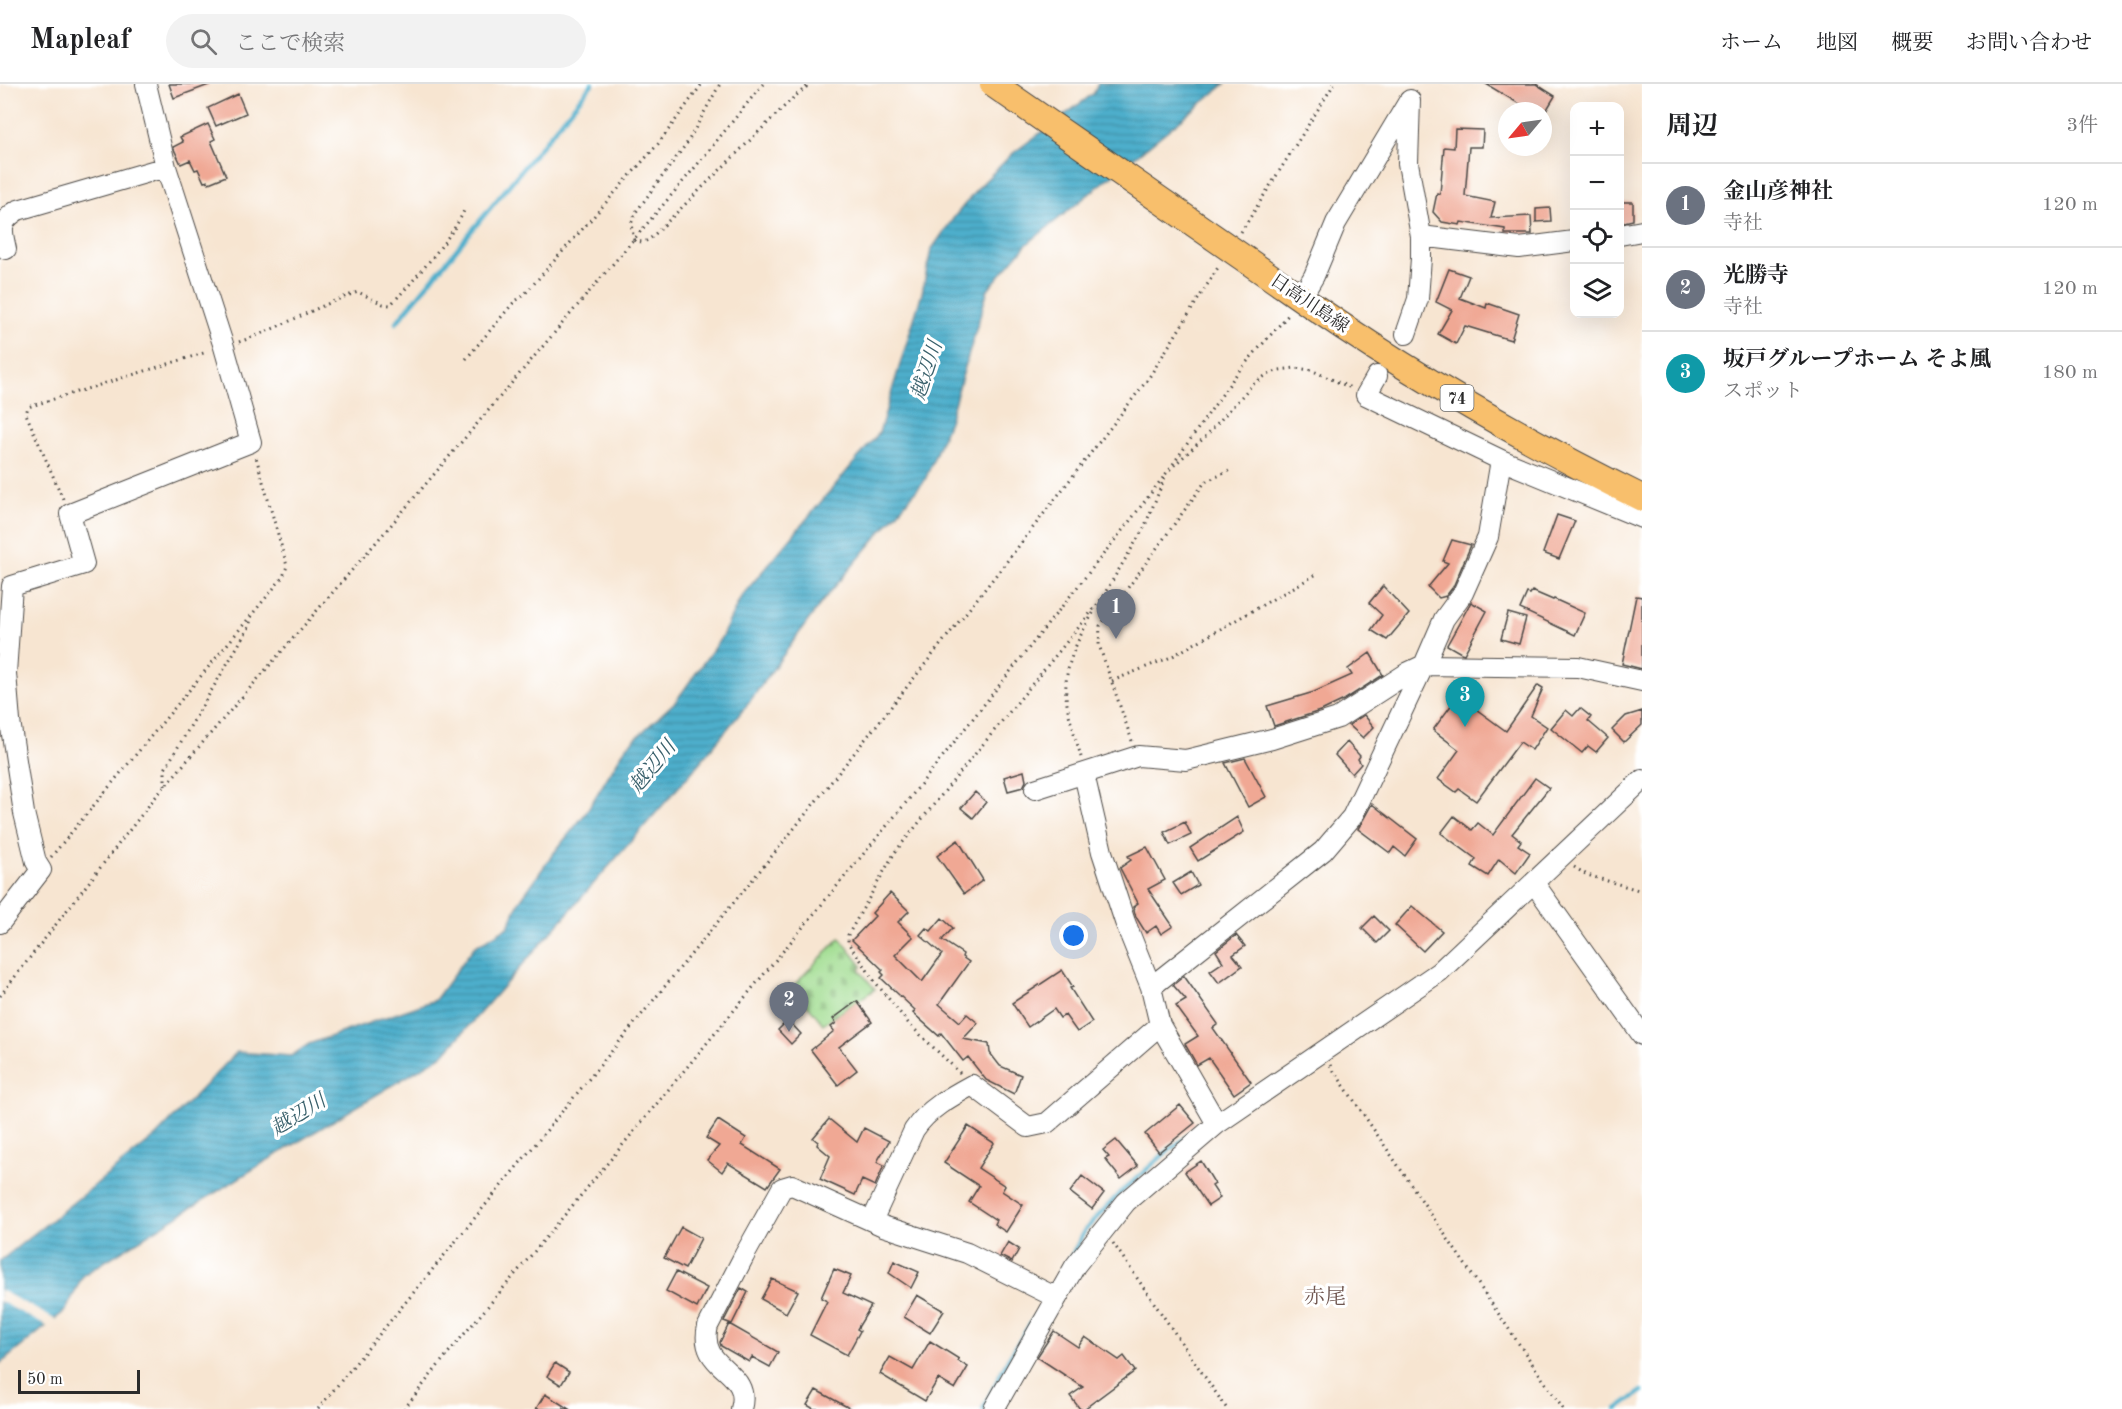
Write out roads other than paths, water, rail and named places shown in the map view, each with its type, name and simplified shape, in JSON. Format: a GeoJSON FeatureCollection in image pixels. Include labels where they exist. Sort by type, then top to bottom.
{"type":"FeatureCollection","features":[{"type":"Feature","properties":{"kind":"main road","name":"日高川島線"},"geometry":{"type":"LineString","coordinates":[[993,84],[1291,291],[1439,388],[1567,461],[1642,498]]}},
{"type":"Feature","properties":{"kind":"street"},"geometry":{"type":"LineString","coordinates":[[0,923],[41,870],[36,862],[24,813],[10,721],[6,673],[12,586],[84,564],[70,514],[251,442],[224,347],[166,167],[146,84]]}},
{"type":"Feature","properties":{"kind":"street"},"geometry":{"type":"LineString","coordinates":[[1291,291],[1314,276],[1336,223],[1410,100],[1408,163],[1421,236],[1418,299],[1406,334]]}},
{"type":"Feature","properties":{"kind":"street"},"geometry":{"type":"LineString","coordinates":[[6,249],[2,221],[18,210],[166,167]]}},
{"type":"Feature","properties":{"kind":"street"},"geometry":{"type":"LineString","coordinates":[[1624,234],[1642,231]]}},
{"type":"Feature","properties":{"kind":"street"},"geometry":{"type":"LineString","coordinates":[[1421,236],[1519,248],[1570,242]]}},
{"type":"Feature","properties":{"kind":"street"},"geometry":{"type":"LineString","coordinates":[[1377,376],[1366,395],[1501,460],[1642,518]]}},
{"type":"Feature","properties":{"kind":"street"},"geometry":{"type":"LineString","coordinates":[[1151,987],[1323,851],[1352,817],[1425,665],[1444,619],[1463,593],[1488,537],[1501,460]]}},
{"type":"Feature","properties":{"kind":"street"},"geometry":{"type":"LineString","coordinates":[[1035,789],[1138,756],[1186,760],[1283,736],[1338,718],[1409,672],[1425,665],[1578,667],[1642,681]]}},
{"type":"Feature","properties":{"kind":"street"},"geometry":{"type":"LineString","coordinates":[[1084,774],[1102,852],[1125,922],[1151,987],[1160,1026],[1217,1124]]}},
{"type":"Feature","properties":{"kind":"street"},"geometry":{"type":"LineString","coordinates":[[994,1409],[1052,1296],[1126,1202],[1217,1124],[1439,972],[1642,780]]}},
{"type":"Feature","properties":{"kind":"street"},"geometry":{"type":"LineString","coordinates":[[1534,884],[1642,1035]]}},
{"type":"Feature","properties":{"kind":"street"},"geometry":{"type":"LineString","coordinates":[[872,1221],[914,1130],[922,1119],[944,1101],[972,1085],[1028,1127],[1047,1123],[1160,1026]]}},
{"type":"Feature","properties":{"kind":"street"},"geometry":{"type":"LineString","coordinates":[[741,1409],[743,1393],[740,1384],[711,1356],[706,1347],[705,1337],[708,1326],[744,1256],[782,1188],[792,1185],[872,1221],[967,1253],[1052,1296]]}},
{"type":"Feature","properties":{"kind":"water","name":"越辺川"},"geometry":{"type":"Polygon","coordinates":[[[1098,84],[1225,84],[1026,245],[988,289],[949,421],[925,480],[821,603],[747,705],[691,773],[443,1055],[83,1275],[66,1310],[0,1364],[0,1261],[156,1136],[237,1052],[291,1056],[309,1044],[435,1000],[474,947],[508,927],[519,902],[585,814],[626,747],[676,701],[721,638],[741,597],[879,433],[922,293],[931,250],[979,187],[1012,154],[1094,93],[1098,84]]]}},
{"type":"Feature","properties":{"kind":"waterway"},"geometry":{"type":"LineString","coordinates":[[396,323],[592,84]]}},
{"type":"Feature","properties":{"kind":"waterway"},"geometry":{"type":"LineString","coordinates":[[1070,1259],[1085,1230],[1119,1194],[1192,1133]]}},
{"type":"Feature","properties":{"kind":"waterway"},"geometry":{"type":"LineString","coordinates":[[983,1409],[1008,1359],[1035,1317]]}},
{"type":"Feature","properties":{"kind":"waterway"},"geometry":{"type":"LineString","coordinates":[[1617,1409],[1642,1391]]}},
{"type":"Feature","properties":{"kind":"place","name":"金山彦神社"},"geometry":{"type":"Point","coordinates":[1116,639]}},
{"type":"Feature","properties":{"kind":"place","name":"坂戸グループホーム そよ風"},"geometry":{"type":"Point","coordinates":[1465,727]}},
{"type":"Feature","properties":{"kind":"place","name":"光勝寺"},"geometry":{"type":"Point","coordinates":[789,1032]}},
{"type":"Feature","properties":{"kind":"district","name":"赤尾"},"geometry":{"type":"Point","coordinates":[1325,1296]}}]}
